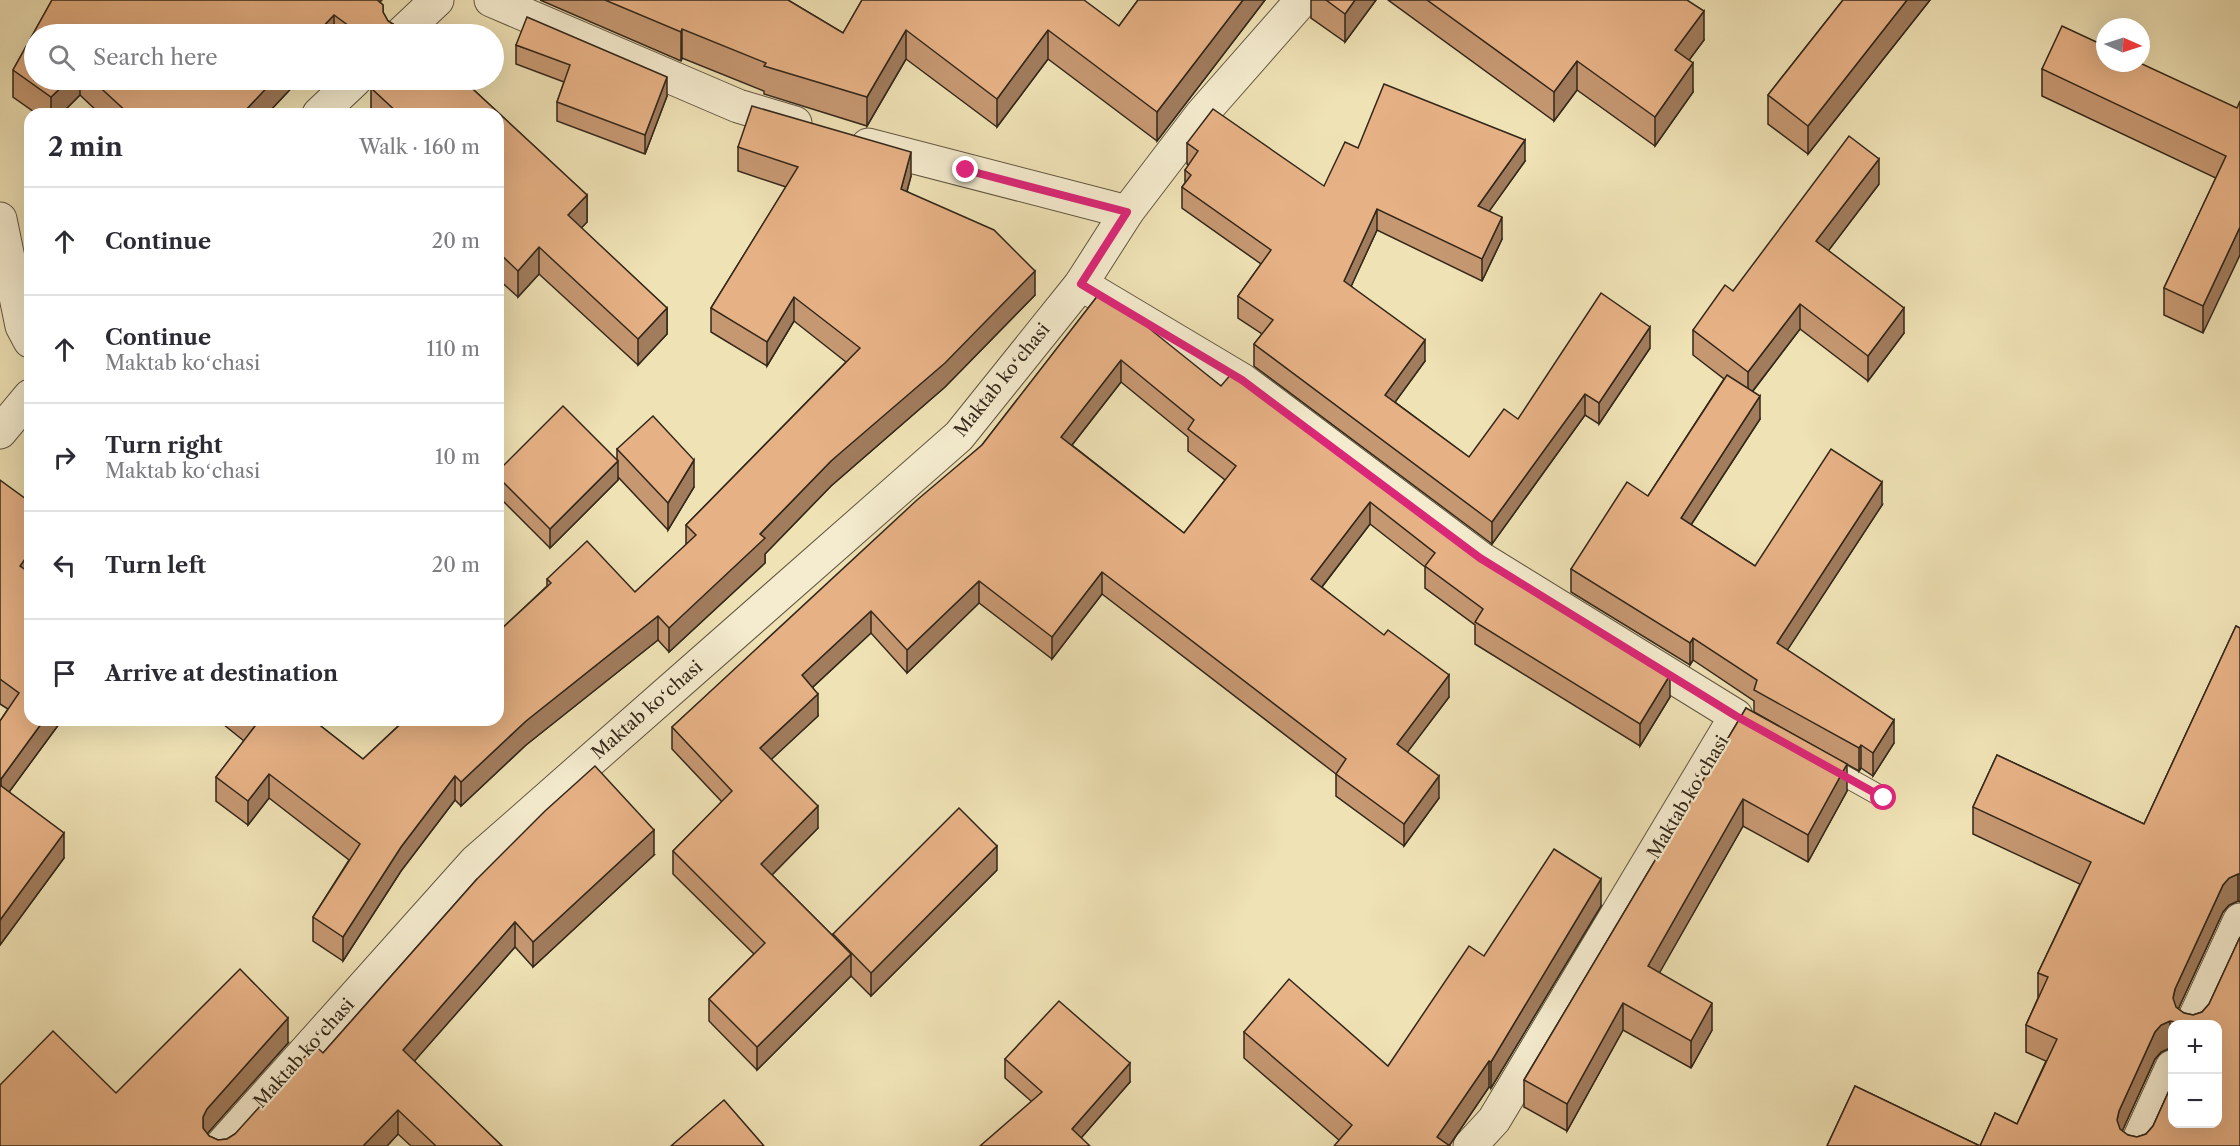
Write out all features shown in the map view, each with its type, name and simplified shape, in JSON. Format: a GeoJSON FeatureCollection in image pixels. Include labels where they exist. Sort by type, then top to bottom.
{"type":"FeatureCollection","features":[{"type":"Feature","properties":{"kind":"street"},"geometry":{"type":"LineString","coordinates":[[412,24],[437,0]]}},
{"type":"Feature","properties":{"kind":"street"},"geometry":{"type":"LineString","coordinates":[[491,0],[738,106],[880,149],[1127,212]]}},
{"type":"Feature","properties":{"kind":"street","name":"Maktab koʻchasi"},"geometry":{"type":"LineString","coordinates":[[221,1146],[475,862],[959,436],[1081,284],[1127,212],[1201,115],[1302,0]]}},
{"type":"Feature","properties":{"kind":"street"},"geometry":{"type":"LineString","coordinates":[[325,108],[344,90]]}},
{"type":"Feature","properties":{"kind":"street"},"geometry":{"type":"LineString","coordinates":[[0,219],[24,330]]}},
{"type":"Feature","properties":{"kind":"street","name":"Maktab koʻchasi"},"geometry":{"type":"LineString","coordinates":[[1081,284],[1242,380],[1480,558],[1746,722],[1494,1120],[1470,1146]]}},
{"type":"Feature","properties":{"kind":"street"},"geometry":{"type":"LineString","coordinates":[[0,432],[24,403]]}},
{"type":"Feature","properties":{"kind":"street"},"geometry":{"type":"LineString","coordinates":[[2194,1020],[2240,920]]}},
{"type":"Feature","properties":{"kind":"street"},"geometry":{"type":"LineString","coordinates":[[2136,1146],[2169,1074]]}},
{"type":"Feature","properties":{"kind":"lane"},"geometry":{"type":"LineString","coordinates":[[1805,754],[1884,798]]}},
{"type":"Feature","properties":{"kind":"building"},"geometry":{"type":"Polygon","coordinates":[[[52,0],[377,0],[383,5],[383,12],[388,21],[393,24],[346,24],[334,15],[325,24],[39,24],[52,0]]]}},
{"type":"Feature","properties":{"kind":"building"},"geometry":{"type":"Polygon","coordinates":[[[605,0],[788,0],[843,33],[862,0],[1084,0],[1119,26],[1138,0],[1243,0],[1157,112],[1048,30],[997,99],[906,30],[867,97],[764,66],[766,63],[682,29],[681,32],[605,0]]]}},
{"type":"Feature","properties":{"kind":"building"},"geometry":{"type":"Polygon","coordinates":[[[1326,0],[1355,0],[1345,14],[1326,0]]]}},
{"type":"Feature","properties":{"kind":"building"},"geometry":{"type":"Polygon","coordinates":[[[1427,0],[1687,0],[1704,11],[1675,50],[1693,63],[1655,117],[1577,61],[1554,92],[1427,0]]]}},
{"type":"Feature","properties":{"kind":"building"},"geometry":{"type":"Polygon","coordinates":[[[1843,0],[1907,0],[1808,126],[1768,95],[1843,0]]]}},
{"type":"Feature","properties":{"kind":"building"},"geometry":{"type":"Polygon","coordinates":[[[527,17],[667,77],[645,135],[557,102],[570,65],[516,45],[527,17]]]}},
{"type":"Feature","properties":{"kind":"building"},"geometry":{"type":"Polygon","coordinates":[[[2062,26],[2096,42],[2096,72],[2150,72],[2150,68],[2237,108],[2240,101],[2240,227],[2203,306],[2164,288],[2226,156],[2042,69],[2062,26]]]}},
{"type":"Feature","properties":{"kind":"building"},"geometry":{"type":"Polygon","coordinates":[[[24,50],[24,78],[13,70],[24,50]]]}},
{"type":"Feature","properties":{"kind":"building"},"geometry":{"type":"Polygon","coordinates":[[[1384,84],[1525,140],[1478,206],[1502,217],[1482,259],[1377,209],[1344,281],[1425,340],[1385,395],[1469,457],[1504,409],[1518,419],[1601,293],[1650,327],[1599,403],[1585,394],[1492,522],[1254,344],[1273,320],[1238,296],[1271,250],[1182,187],[1191,175],[1185,170],[1198,151],[1187,143],[1213,109],[1324,186],[1345,142],[1358,148],[1384,84]]]}},
{"type":"Feature","properties":{"kind":"building"},"geometry":{"type":"Polygon","coordinates":[[[41,90],[58,90],[51,97],[41,90]]]}},
{"type":"Feature","properties":{"kind":"building"},"geometry":{"type":"Polygon","coordinates":[[[103,90],[265,90],[248,108],[122,108],[103,90]]]}},
{"type":"Feature","properties":{"kind":"building"},"geometry":{"type":"Polygon","coordinates":[[[373,90],[474,90],[493,108],[393,108],[373,90]]]}},
{"type":"Feature","properties":{"kind":"building"},"geometry":{"type":"Polygon","coordinates":[[[752,106],[911,152],[901,189],[994,230],[1035,271],[945,363],[831,461],[760,534],[765,538],[669,628],[658,616],[526,721],[461,782],[455,776],[401,847],[343,937],[313,917],[360,844],[269,774],[248,801],[216,777],[255,726],[321,726],[363,759],[399,726],[504,726],[504,626],[551,583],[547,579],[587,541],[635,592],[696,535],[686,525],[860,348],[794,297],[767,342],[711,308],[798,167],[738,147],[752,106]]]}},
{"type":"Feature","properties":{"kind":"building"},"geometry":{"type":"Polygon","coordinates":[[[504,118],[587,195],[568,215],[667,308],[638,339],[539,247],[518,271],[504,258],[504,118]]]}},
{"type":"Feature","properties":{"kind":"building"},"geometry":{"type":"Polygon","coordinates":[[[1849,136],[1879,159],[1816,241],[1904,308],[1868,356],[1800,304],[1748,372],[1693,330],[1725,285],[1733,291],[1849,136]]]}},
{"type":"Feature","properties":{"kind":"building"},"geometry":{"type":"Polygon","coordinates":[[[1099,294],[1130,313],[1221,386],[1232,373],[1469,551],[1670,675],[1640,724],[1475,622],[1483,609],[1425,566],[1435,553],[1370,502],[1311,579],[1384,635],[1388,630],[1449,675],[1397,744],[1439,776],[1404,824],[1336,774],[1346,759],[1102,572],[1052,637],[979,581],[907,650],[871,611],[802,675],[818,694],[760,748],[818,806],[761,864],[851,954],[757,1047],[709,999],[765,943],[673,851],[732,791],[672,727],[917,500],[982,445],[1099,294]],[[1121,360],[1061,437],[1184,533],[1236,466],[1188,429],[1194,420],[1121,360]]]}},
{"type":"Feature","properties":{"kind":"building"},"geometry":{"type":"Polygon","coordinates":[[[1727,375],[1760,396],[1681,518],[1755,566],[1831,449],[1882,482],[1777,643],[1894,720],[1873,753],[1861,745],[1859,748],[1754,690],[1757,680],[1693,638],[1690,643],[1571,569],[1627,482],[1648,496],[1727,375]]]}},
{"type":"Feature","properties":{"kind":"building"},"geometry":{"type":"Polygon","coordinates":[[[563,406],[618,461],[550,529],[504,483],[504,465],[563,406]]]}},
{"type":"Feature","properties":{"kind":"building"},"geometry":{"type":"Polygon","coordinates":[[[653,416],[694,460],[668,503],[617,449],[653,416]]]}},
{"type":"Feature","properties":{"kind":"building"},"geometry":{"type":"Polygon","coordinates":[[[0,480],[24,498],[24,560],[20,566],[24,569],[24,726],[40,726],[1,779],[0,721],[19,693],[0,679],[0,480]]]}},
{"type":"Feature","properties":{"kind":"building"},"geometry":{"type":"Polygon","coordinates":[[[2236,626],[2240,628],[2240,874],[2229,878],[2223,885],[2175,989],[2173,998],[2176,1007],[2184,1013],[2193,1015],[2202,1012],[2209,1004],[2240,937],[2240,1146],[1980,1146],[1995,1113],[2017,1124],[2057,1039],[2026,1025],[2048,977],[2038,973],[2091,862],[1973,807],[1997,755],[2144,824],[2236,626]]]}},
{"type":"Feature","properties":{"kind":"building"},"geometry":{"type":"Polygon","coordinates":[[[1746,708],[1847,764],[1808,835],[1743,799],[1648,966],[1712,1003],[1691,1041],[1623,1003],[1567,1104],[1524,1080],[1746,708]]]}},
{"type":"Feature","properties":{"kind":"building"},"geometry":{"type":"Polygon","coordinates":[[[595,766],[654,830],[533,942],[515,922],[403,1050],[502,1146],[436,1146],[398,1110],[363,1146],[0,1146],[0,1085],[53,1031],[116,1093],[240,969],[288,1018],[207,1109],[203,1117],[203,1128],[209,1136],[218,1140],[227,1139],[235,1134],[315,1045],[323,1053],[477,879],[545,811],[595,766]]]}},
{"type":"Feature","properties":{"kind":"building"},"geometry":{"type":"Polygon","coordinates":[[[0,785],[64,833],[0,920],[0,785]]]}},
{"type":"Feature","properties":{"kind":"building"},"geometry":{"type":"Polygon","coordinates":[[[959,808],[997,846],[871,973],[833,934],[959,808]]]}},
{"type":"Feature","properties":{"kind":"building"},"geometry":{"type":"Polygon","coordinates":[[[1554,849],[1601,879],[1491,1062],[1489,1061],[1437,1137],[1450,1146],[1334,1146],[1352,1125],[1244,1032],[1289,979],[1388,1066],[1469,946],[1484,956],[1554,849]]]}},
{"type":"Feature","properties":{"kind":"building"},"geometry":{"type":"Polygon","coordinates":[[[1059,1001],[1130,1063],[1072,1129],[1090,1146],[980,1146],[1042,1092],[1005,1059],[1059,1001]]]}},
{"type":"Feature","properties":{"kind":"building"},"geometry":{"type":"Polygon","coordinates":[[[1855,1086],[1980,1146],[1827,1146],[1855,1086]]]}},
{"type":"Feature","properties":{"kind":"building"},"geometry":{"type":"Polygon","coordinates":[[[724,1100],[764,1146],[671,1146],[724,1100]]]}},
{"type":"Feature","properties":{"kind":"route"},"geometry":{"type":"LineString","coordinates":[[966,170],[1127,212],[1081,284],[1242,380],[1480,558],[1736,716],[1884,798]]}}]}
